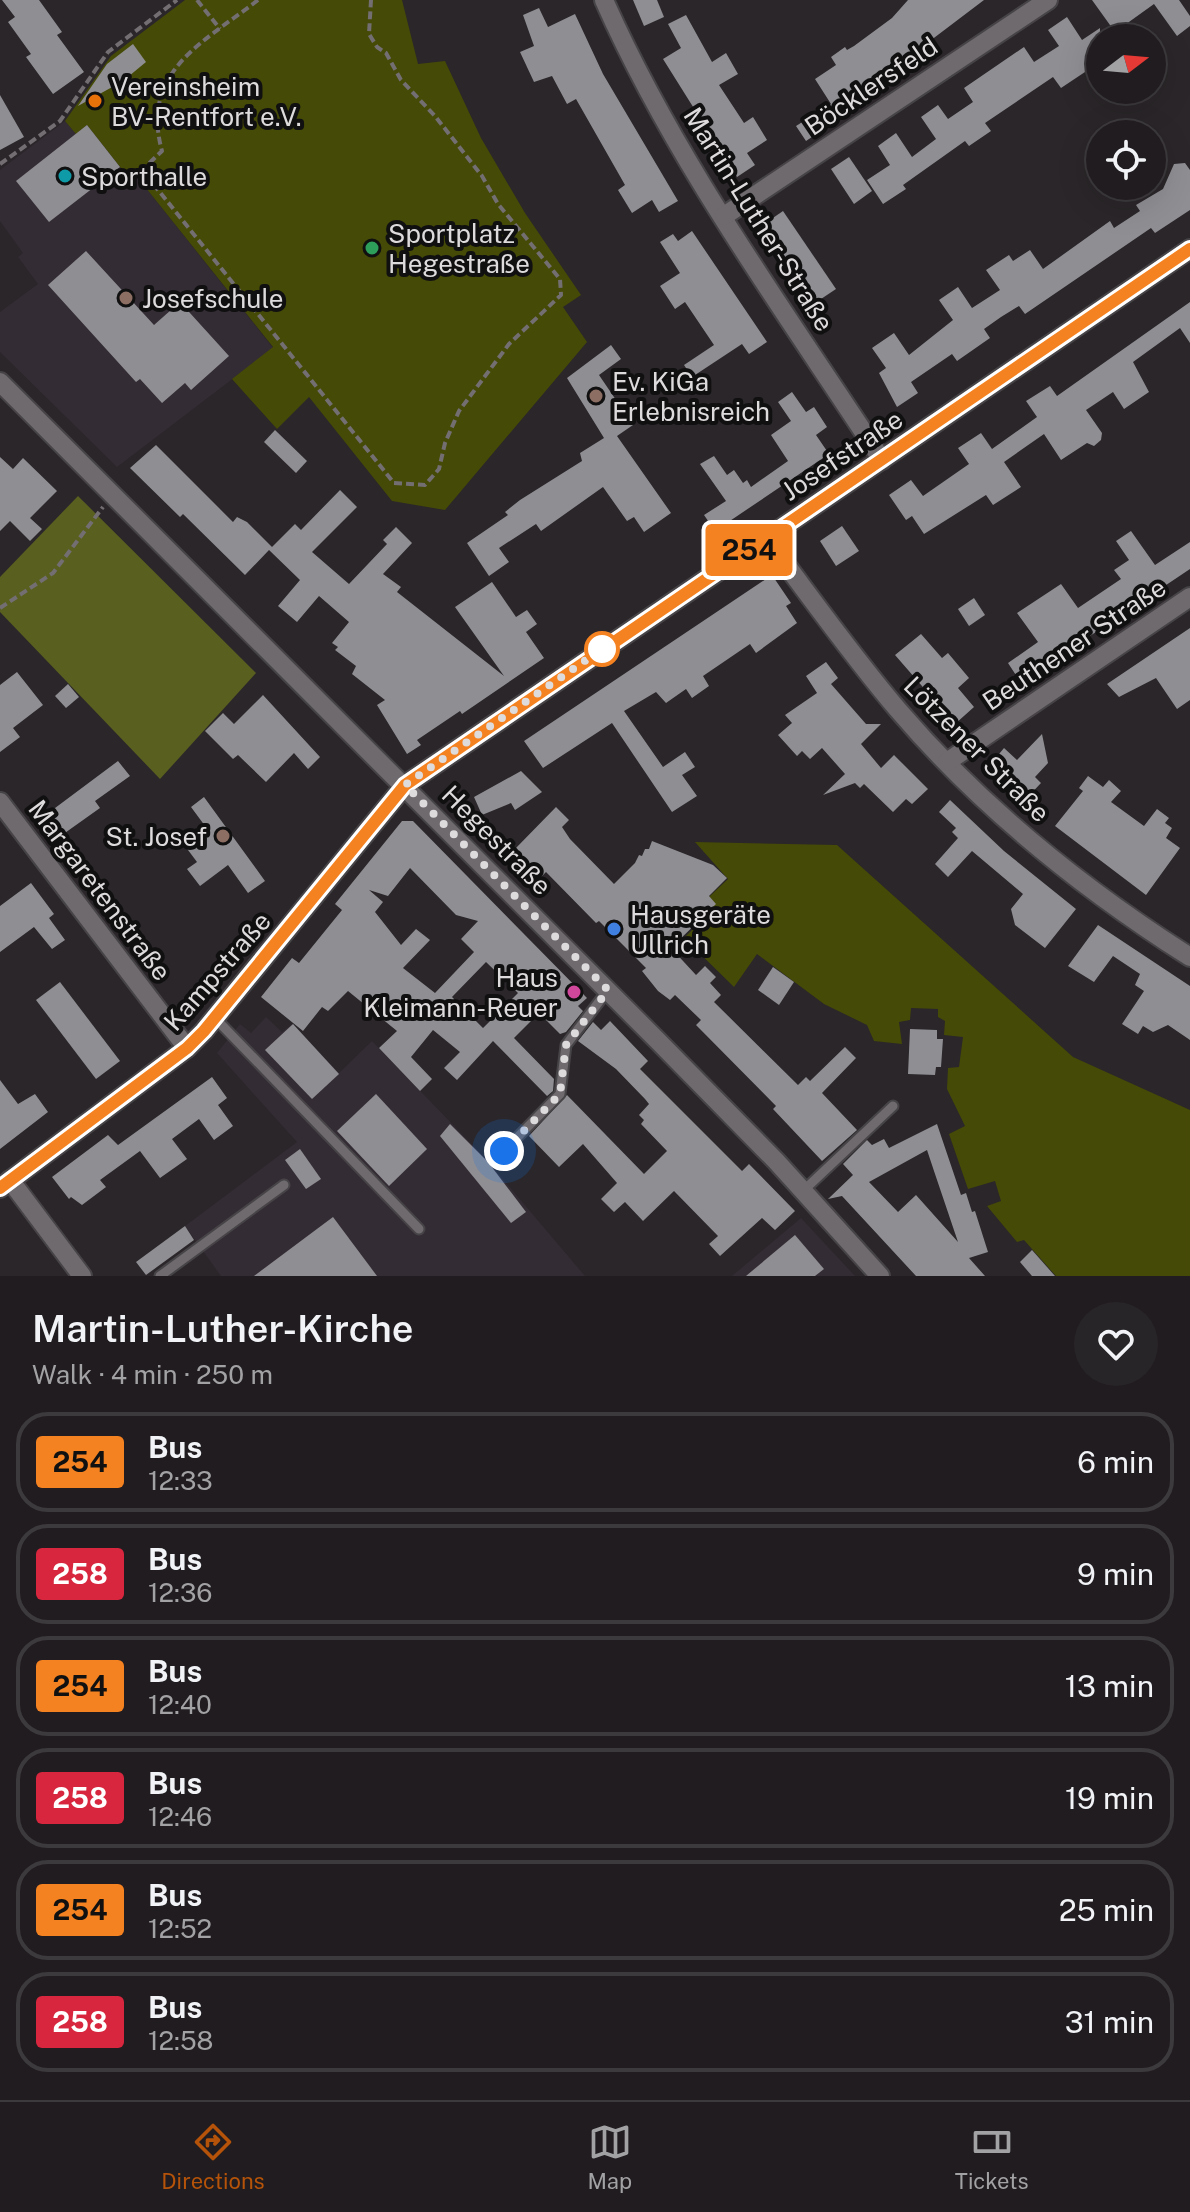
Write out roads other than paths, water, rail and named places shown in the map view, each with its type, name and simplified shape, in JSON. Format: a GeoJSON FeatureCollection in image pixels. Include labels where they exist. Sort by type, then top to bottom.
{"type":"FeatureCollection","features":[{"type":"Feature","properties":{"kind":"street","name":"Martin-Luther-Straße"},"geometry":{"type":"LineString","coordinates":[[604,0],[631,62],[724,216],[882,460]]}},
{"type":"Feature","properties":{"kind":"street","name":"Böcklersfeld"},"geometry":{"type":"LineString","coordinates":[[724,216],[1038,3]]}},
{"type":"Feature","properties":{"kind":"street","name":"Josefstraße"},"geometry":{"type":"LineString","coordinates":[[405,785],[1190,249]]}},
{"type":"Feature","properties":{"kind":"street","name":"Hegestraße"},"geometry":{"type":"LineString","coordinates":[[0,382],[114,492],[608,990],[803,1191],[880,1276]]}},
{"type":"Feature","properties":{"kind":"street","name":"Lötzener Straße"},"geometry":{"type":"LineString","coordinates":[[766,538],[900,712],[947,762],[1048,855],[1127,916],[1190,957]]}},
{"type":"Feature","properties":{"kind":"street","name":"Beuthener Straße"},"geometry":{"type":"LineString","coordinates":[[947,762],[1190,597]]}},
{"type":"Feature","properties":{"kind":"street","name":"Kampstraße"},"geometry":{"type":"LineString","coordinates":[[5,1184],[187,1048],[215,1018],[405,785]]}},
{"type":"Feature","properties":{"kind":"street","name":"Margaretenstraße"},"geometry":{"type":"LineString","coordinates":[[0,802],[187,1048]]}},
{"type":"Feature","properties":{"kind":"street"},"geometry":{"type":"LineString","coordinates":[[5,1184],[82,1276]]}},
{"type":"Feature","properties":{"kind":"lane"},"geometry":{"type":"LineString","coordinates":[[504,1151],[560,1094],[566,1045],[608,990]]}},
{"type":"Feature","properties":{"kind":"lane"},"geometry":{"type":"LineString","coordinates":[[215,1018],[419,1229]]}},
{"type":"Feature","properties":{"kind":"lane"},"geometry":{"type":"LineString","coordinates":[[803,1191],[893,1106]]}},
{"type":"Feature","properties":{"kind":"lane"},"geometry":{"type":"LineString","coordinates":[[160,1276],[284,1185]]}},
{"type":"Feature","properties":{"kind":"place","name":"Vereinsheim BV-Rentfort e.V."},"geometry":{"type":"Point","coordinates":[95,101]}},
{"type":"Feature","properties":{"kind":"place","name":"Sporthalle"},"geometry":{"type":"Point","coordinates":[65,176]}},
{"type":"Feature","properties":{"kind":"place","name":"Sportplatz Hegestraße"},"geometry":{"type":"Point","coordinates":[372,248]}},
{"type":"Feature","properties":{"kind":"place","name":"Josefschule"},"geometry":{"type":"Point","coordinates":[126,298]}},
{"type":"Feature","properties":{"kind":"place","name":"Ev. KiGa Erlebnisreich"},"geometry":{"type":"Point","coordinates":[596,396]}},
{"type":"Feature","properties":{"kind":"place","name":"St. Josef"},"geometry":{"type":"Point","coordinates":[223,836]}},
{"type":"Feature","properties":{"kind":"place","name":"Hausgeräte Ullrich"},"geometry":{"type":"Point","coordinates":[614,929]}},
{"type":"Feature","properties":{"kind":"place","name":"Haus Kleimann-Reuer"},"geometry":{"type":"Point","coordinates":[574,992]}}]}
